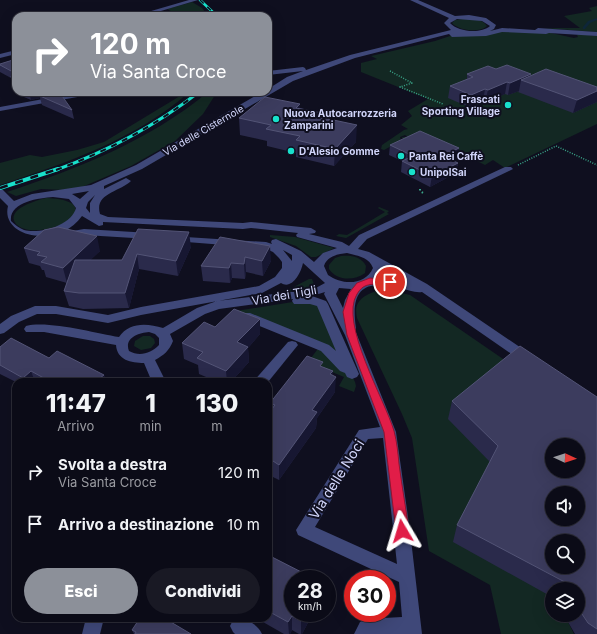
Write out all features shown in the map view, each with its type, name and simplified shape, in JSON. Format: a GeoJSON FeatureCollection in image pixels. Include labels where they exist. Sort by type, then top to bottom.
{"type":"FeatureCollection","features":[{"type":"Feature","properties":{"kind":"street"},"geometry":{"type":"LineString","coordinates":[[152,12],[195,0]]}},
{"type":"Feature","properties":{"kind":"street"},"geometry":{"type":"LineString","coordinates":[[413,0],[455,18],[469,17],[484,19],[490,22],[493,26],[597,34]]}},
{"type":"Feature","properties":{"kind":"street"},"geometry":{"type":"LineString","coordinates":[[455,18],[447,23],[449,26],[462,30],[479,32],[489,30],[493,26]]}},
{"type":"Feature","properties":{"kind":"street"},"geometry":{"type":"LineString","coordinates":[[462,18],[474,19],[484,22],[487,26],[480,30],[462,30],[452,23],[462,18]]}},
{"type":"Feature","properties":{"kind":"street","name":"Via delle Cisternole"},"geometry":{"type":"LineString","coordinates":[[272,91],[290,79],[314,68],[340,60],[462,30]]}},
{"type":"Feature","properties":{"kind":"street"},"geometry":{"type":"LineString","coordinates":[[290,87],[334,66],[435,41],[456,34],[486,34],[502,30],[546,32]]}},
{"type":"Feature","properties":{"kind":"street"},"geometry":{"type":"LineString","coordinates":[[0,56],[12,53]]}},
{"type":"Feature","properties":{"kind":"street","name":"Via delle Cisternole"},"geometry":{"type":"LineString","coordinates":[[272,73],[314,68]]}},
{"type":"Feature","properties":{"kind":"street"},"geometry":{"type":"LineString","coordinates":[[268,101],[282,92]]}},
{"type":"Feature","properties":{"kind":"street"},"geometry":{"type":"LineString","coordinates":[[0,110],[73,96]]}},
{"type":"Feature","properties":{"kind":"street","name":"Via delle Cisternole"},"geometry":{"type":"LineString","coordinates":[[13,206],[26,199],[42,195],[78,191],[151,168],[263,96]]}},
{"type":"Feature","properties":{"kind":"street"},"geometry":{"type":"LineString","coordinates":[[202,140],[256,108]]}},
{"type":"Feature","properties":{"kind":"street"},"geometry":{"type":"LineString","coordinates":[[185,150],[103,193],[96,199],[94,209],[96,216],[108,220],[126,222],[251,225],[311,231]]}},
{"type":"Feature","properties":{"kind":"street"},"geometry":{"type":"LineString","coordinates":[[440,300],[421,290],[404,285],[365,283],[350,286],[334,283],[324,278],[319,268],[320,262],[324,257],[338,251],[350,250],[363,237],[508,169]]}},
{"type":"Feature","properties":{"kind":"street","name":"Via delle Cisternole"},"geometry":{"type":"LineString","coordinates":[[48,232],[69,224],[77,217],[84,201],[91,194],[113,179]]}},
{"type":"Feature","properties":{"kind":"street"},"geometry":{"type":"LineString","coordinates":[[0,192],[13,206]]}},
{"type":"Feature","properties":{"kind":"street"},"geometry":{"type":"LineString","coordinates":[[56,194],[74,198],[90,219],[119,227]]}},
{"type":"Feature","properties":{"kind":"street"},"geometry":{"type":"LineString","coordinates":[[46,198],[56,198],[71,203],[74,207],[74,212],[71,218],[56,227],[40,230],[25,229],[18,226],[14,222],[14,217],[16,212],[28,203],[46,198]]}},
{"type":"Feature","properties":{"kind":"street"},"geometry":{"type":"LineString","coordinates":[[0,211],[13,206]]}},
{"type":"Feature","properties":{"kind":"street"},"geometry":{"type":"LineString","coordinates":[[13,206],[5,219],[7,224],[13,229]]}},
{"type":"Feature","properties":{"kind":"street"},"geometry":{"type":"LineString","coordinates":[[0,224],[20,232],[35,233],[88,226],[255,237],[274,242],[297,253],[321,273]]}},
{"type":"Feature","properties":{"kind":"street"},"geometry":{"type":"LineString","coordinates":[[197,232],[274,231],[320,238],[350,250],[369,255],[376,262],[423,287],[538,366]]}},
{"type":"Feature","properties":{"kind":"street"},"geometry":{"type":"LineString","coordinates":[[0,330],[15,319],[35,310],[56,310],[108,319],[141,311],[262,289],[274,285],[287,271],[287,262],[284,255],[276,249],[266,245],[80,232],[48,240],[29,242]]}},
{"type":"Feature","properties":{"kind":"street","name":"Via dei Tigli"},"geometry":{"type":"LineString","coordinates":[[233,303],[263,294],[279,287],[289,280],[295,274],[297,267],[297,253]]}},
{"type":"Feature","properties":{"kind":"street"},"geometry":{"type":"LineString","coordinates":[[351,335],[348,312],[352,294],[377,275],[379,268],[376,262]]}},
{"type":"Feature","properties":{"kind":"street"},"geometry":{"type":"LineString","coordinates":[[334,283],[330,294],[351,335],[389,432],[412,630],[366,628],[363,634]]}},
{"type":"Feature","properties":{"kind":"street","name":"Via dei Tigli"},"geometry":{"type":"LineString","coordinates":[[163,333],[201,311],[217,305],[317,292],[334,283]]}},
{"type":"Feature","properties":{"kind":"street"},"geometry":{"type":"LineString","coordinates":[[305,300],[317,302],[323,308],[352,374],[338,359],[324,348],[236,312],[305,300]]}},
{"type":"Feature","properties":{"kind":"street"},"geometry":{"type":"LineString","coordinates":[[30,329],[44,328],[122,342]]}},
{"type":"Feature","properties":{"kind":"street"},"geometry":{"type":"LineString","coordinates":[[140,329],[157,329],[163,333],[166,338],[166,344],[163,350],[148,358],[130,358],[124,354],[121,348],[125,336],[140,329]]}},
{"type":"Feature","properties":{"kind":"street"},"geometry":{"type":"LineString","coordinates":[[263,378],[292,345]]}},
{"type":"Feature","properties":{"kind":"street"},"geometry":{"type":"LineString","coordinates":[[148,358],[157,378]]}},
{"type":"Feature","properties":{"kind":"street","name":"Via delle Noci"},"geometry":{"type":"LineString","coordinates":[[389,432],[364,434],[304,530],[407,577]]}},
{"type":"Feature","properties":{"kind":"street"},"geometry":{"type":"LineString","coordinates":[[91,634],[94,622]]}},
{"type":"Feature","properties":{"kind":"path"},"geometry":{"type":"LineString","coordinates":[[390,71],[412,83],[400,86],[443,104]]}},
{"type":"Feature","properties":{"kind":"path"},"geometry":{"type":"LineString","coordinates":[[508,169],[556,146],[597,165]]}},
{"type":"Feature","properties":{"kind":"path"},"geometry":{"type":"LineString","coordinates":[[420,189],[424,195]]}},
{"type":"Feature","properties":{"kind":"green space"},"geometry":{"type":"Polygon","coordinates":[[[192,2],[202,8],[205,12],[173,12],[167,9],[192,2]]]}},
{"type":"Feature","properties":{"kind":"green space"},"geometry":{"type":"Polygon","coordinates":[[[597,6],[597,32],[543,28],[580,28],[564,16],[592,11],[589,8],[597,6]]]}},
{"type":"Feature","properties":{"kind":"green space"},"geometry":{"type":"Polygon","coordinates":[[[455,20],[479,20],[487,26],[480,30],[470,30],[459,28],[452,23],[455,20]]]}},
{"type":"Feature","properties":{"kind":"green space","name":"Frascati Sporting Village"},"geometry":{"type":"Polygon","coordinates":[[[499,30],[551,33],[574,38],[578,37],[577,35],[579,34],[597,36],[597,124],[505,168],[493,160],[485,165],[429,137],[435,143],[469,158],[463,161],[419,141],[403,140],[402,137],[408,137],[405,135],[400,137],[401,141],[384,150],[381,149],[382,145],[404,130],[408,129],[401,125],[412,116],[408,111],[428,99],[361,72],[361,63],[377,59],[371,56],[435,41],[456,34],[499,30]]]}},
{"type":"Feature","properties":{"kind":"green space"},"geometry":{"type":"Polygon","coordinates":[[[180,96],[184,96],[147,123],[100,148],[50,168],[0,185],[0,163],[30,155],[42,157],[77,150],[104,142],[180,96]]]}},
{"type":"Feature","properties":{"kind":"green space"},"geometry":{"type":"Polygon","coordinates":[[[203,96],[214,96],[203,114],[175,141],[131,166],[82,187],[65,190],[41,189],[16,196],[7,192],[87,163],[137,139],[162,125],[203,96]]]}},
{"type":"Feature","properties":{"kind":"green space"},"geometry":{"type":"Polygon","coordinates":[[[46,198],[63,200],[73,204],[75,212],[66,222],[44,230],[28,230],[21,228],[16,224],[14,214],[18,210],[30,203],[46,198]]]}},
{"type":"Feature","properties":{"kind":"green space"},"geometry":{"type":"Polygon","coordinates":[[[379,207],[389,211],[387,213],[389,214],[346,238],[336,236],[339,234],[347,235],[385,212],[378,208],[379,207]]]}},
{"type":"Feature","properties":{"kind":"green space"},"geometry":{"type":"Polygon","coordinates":[[[270,235],[295,237],[334,248],[316,257],[311,257],[296,246],[270,237],[270,235]]]}},
{"type":"Feature","properties":{"kind":"green space"},"geometry":{"type":"Polygon","coordinates":[[[341,256],[352,256],[361,260],[366,266],[365,273],[361,276],[351,278],[341,278],[336,276],[329,269],[329,265],[335,258],[341,256]]]}},
{"type":"Feature","properties":{"kind":"green space"},"geometry":{"type":"Polygon","coordinates":[[[309,279],[312,279],[315,287],[282,293],[309,279]]]}},
{"type":"Feature","properties":{"kind":"green space"},"geometry":{"type":"Polygon","coordinates":[[[379,290],[389,290],[410,295],[512,365],[517,490],[547,582],[545,582],[545,622],[568,622],[574,634],[501,634],[490,585],[429,551],[412,438],[357,318],[356,312],[358,303],[369,294],[379,290]]]}},
{"type":"Feature","properties":{"kind":"green space"},"geometry":{"type":"Polygon","coordinates":[[[305,300],[317,301],[355,382],[356,386],[354,392],[339,386],[344,377],[308,362],[320,346],[236,311],[305,300]]]}},
{"type":"Feature","properties":{"kind":"green space"},"geometry":{"type":"Polygon","coordinates":[[[143,336],[150,336],[154,339],[155,343],[151,348],[141,350],[134,346],[135,341],[143,336]]]}},
{"type":"Feature","properties":{"kind":"building"},"geometry":{"type":"Polygon","coordinates":[[[12,60],[12,71],[0,65],[12,60]]]}},
{"type":"Feature","properties":{"kind":"building"},"geometry":{"type":"Polygon","coordinates":[[[507,65],[531,74],[510,83],[507,82],[471,95],[450,86],[473,77],[467,74],[488,66],[496,69],[507,65]]]}},
{"type":"Feature","properties":{"kind":"building"},"geometry":{"type":"Polygon","coordinates":[[[546,69],[597,87],[597,91],[577,100],[521,80],[546,69]]]}},
{"type":"Feature","properties":{"kind":"building"},"geometry":{"type":"Polygon","coordinates":[[[40,96],[62,96],[72,110],[40,96]]]}},
{"type":"Feature","properties":{"kind":"building"},"geometry":{"type":"Polygon","coordinates":[[[265,97],[300,104],[296,108],[327,114],[324,118],[357,125],[335,149],[296,140],[300,136],[266,129],[271,125],[239,118],[265,97]]]}},
{"type":"Feature","properties":{"kind":"building"},"geometry":{"type":"Polygon","coordinates":[[[420,131],[459,148],[443,156],[458,163],[432,176],[402,161],[413,156],[390,145],[420,131]]]}},
{"type":"Feature","properties":{"kind":"building"},"geometry":{"type":"Polygon","coordinates":[[[58,227],[97,236],[63,268],[41,262],[47,257],[37,255],[40,252],[24,248],[44,230],[58,227]]]}},
{"type":"Feature","properties":{"kind":"building"},"geometry":{"type":"Polygon","coordinates":[[[138,229],[189,232],[176,261],[137,254],[125,293],[79,293],[64,291],[75,260],[122,260],[138,229]]]}},
{"type":"Feature","properties":{"kind":"building"},"geometry":{"type":"Polygon","coordinates":[[[220,237],[270,246],[262,261],[245,257],[244,264],[231,263],[229,268],[201,266],[220,237]]]}},
{"type":"Feature","properties":{"kind":"building"},"geometry":{"type":"Polygon","coordinates":[[[234,309],[260,319],[237,342],[248,347],[226,371],[197,358],[203,352],[182,343],[204,322],[215,327],[234,309]]]}},
{"type":"Feature","properties":{"kind":"building"},"geometry":{"type":"Polygon","coordinates":[[[11,338],[49,358],[57,351],[104,375],[100,378],[44,378],[31,371],[23,378],[0,365],[0,347],[11,338]]]}},
{"type":"Feature","properties":{"kind":"building"},"geometry":{"type":"Polygon","coordinates":[[[520,346],[597,397],[597,629],[588,623],[585,618],[585,582],[565,582],[550,574],[585,574],[585,534],[545,534],[545,572],[457,525],[498,446],[452,401],[520,346]]]}},
{"type":"Feature","properties":{"kind":"building"},"geometry":{"type":"Polygon","coordinates":[[[307,356],[323,362],[320,366],[333,371],[330,374],[336,377],[312,410],[317,412],[279,465],[273,461],[272,462],[272,409],[275,405],[272,404],[272,400],[307,356]]]}},
{"type":"Feature","properties":{"kind":"building"},"geometry":{"type":"Polygon","coordinates":[[[272,557],[297,570],[284,570],[284,620],[272,613],[272,557]]]}},
{"type":"Feature","properties":{"kind":"building"},"geometry":{"type":"Polygon","coordinates":[[[137,622],[171,622],[191,634],[135,634],[136,632],[132,630],[137,622]]]}},
{"type":"Feature","properties":{"kind":"waterway"},"geometry":{"type":"LineString","coordinates":[[584,28],[589,22],[597,19]]}},
{"type":"Feature","properties":{"kind":"railway"},"geometry":{"type":"LineString","coordinates":[[200,0],[213,12]]}},
{"type":"Feature","properties":{"kind":"railway"},"geometry":{"type":"LineString","coordinates":[[56,170],[94,155],[130,137],[165,116],[193,96]]}},
{"type":"Feature","properties":{"kind":"railway"},"geometry":{"type":"LineString","coordinates":[[0,188],[58,169]]}},
{"type":"Feature","properties":{"kind":"place","name":"Frascati Sporting Village"},"geometry":{"type":"Point","coordinates":[508,105]}},
{"type":"Feature","properties":{"kind":"place","name":"Nuova Autocarrozzeria Zamparini"},"geometry":{"type":"Point","coordinates":[276,119]}},
{"type":"Feature","properties":{"kind":"place","name":"D'Alesio Gomme"},"geometry":{"type":"Point","coordinates":[291,151]}},
{"type":"Feature","properties":{"kind":"place","name":"Panta Rei Caffè"},"geometry":{"type":"Point","coordinates":[401,156]}},
{"type":"Feature","properties":{"kind":"place","name":"UnipolSai"},"geometry":{"type":"Point","coordinates":[412,172]}},
{"type":"Feature","properties":{"kind":"route"},"geometry":{"type":"LineString","coordinates":[[390,282],[370,281],[360,285],[352,294],[348,312],[351,335],[389,432],[402,531]]}}]}
